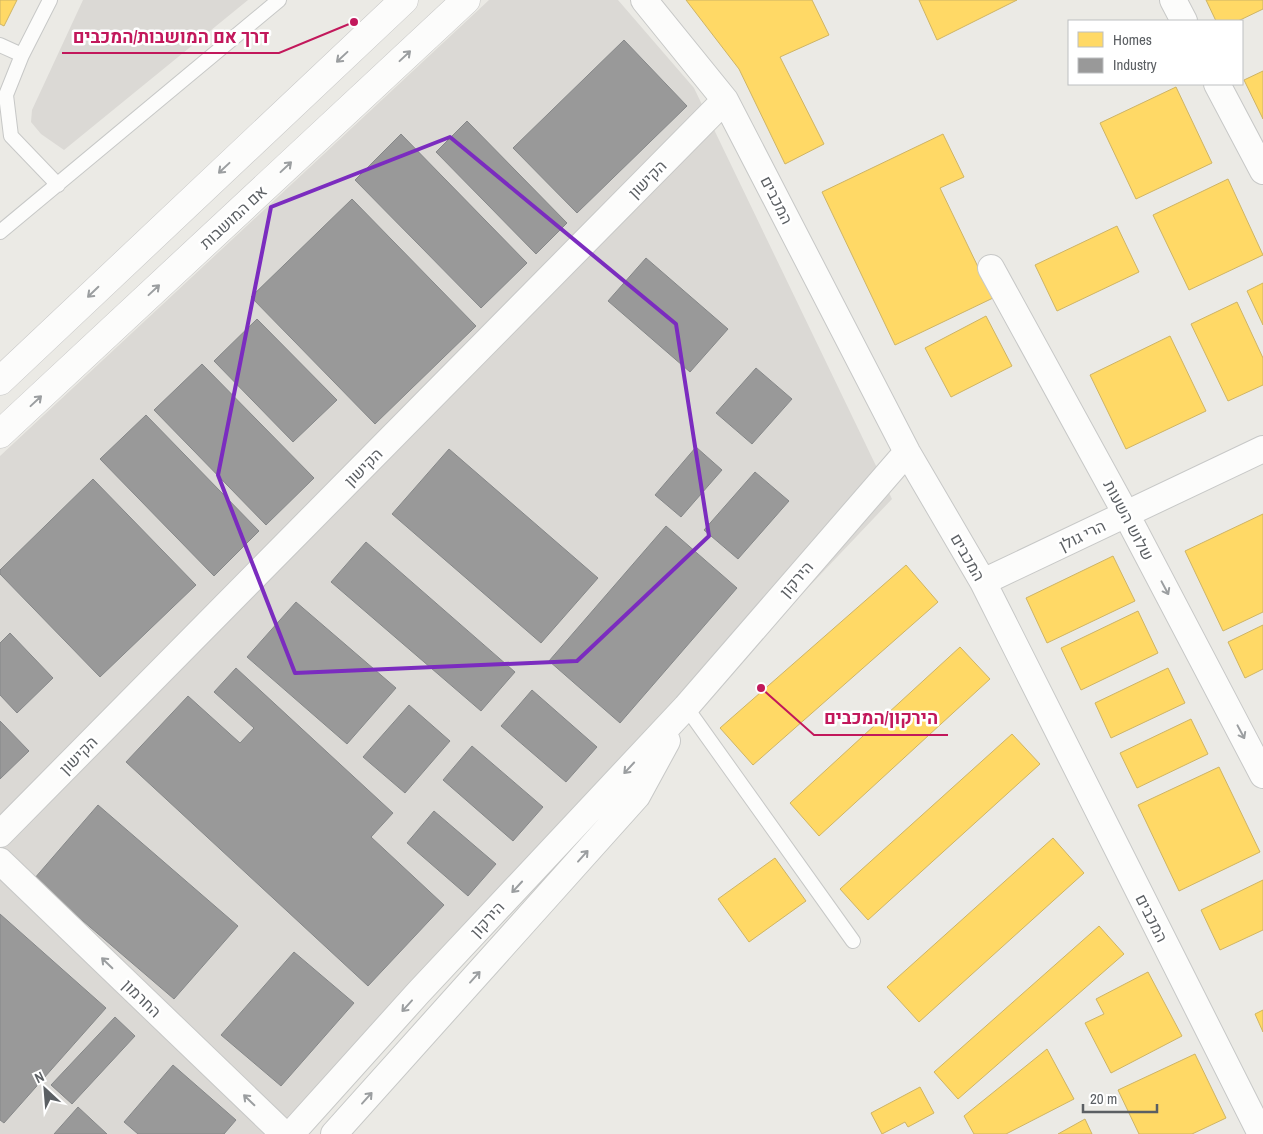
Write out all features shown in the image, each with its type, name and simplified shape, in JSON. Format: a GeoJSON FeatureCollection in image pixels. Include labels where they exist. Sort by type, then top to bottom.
{"type":"FeatureCollection","features":[{"type":"Feature","properties":{"kind":"main road"},"geometry":{"type":"LineString","coordinates":[[0,381],[404,0]]}},
{"type":"Feature","properties":{"kind":"main road","name":"אם המושבות"},"geometry":{"type":"LineString","coordinates":[[0,434],[466,0]]}},
{"type":"Feature","properties":{"kind":"street","name":"המכבים"},"geometry":{"type":"LineString","coordinates":[[644,0],[725,100],[907,452],[983,582],[1260,1134]]}},
{"type":"Feature","properties":{"kind":"street"},"geometry":{"type":"LineString","coordinates":[[1173,0],[1183,20]]}},
{"type":"Feature","properties":{"kind":"street"},"geometry":{"type":"LineString","coordinates":[[1218,85],[1263,171]]}},
{"type":"Feature","properties":{"kind":"street","name":"הקישון"},"geometry":{"type":"LineString","coordinates":[[0,834],[725,100]]}},
{"type":"Feature","properties":{"kind":"street","name":"שלוש השעות"},"geometry":{"type":"LineString","coordinates":[[991,268],[1126,514],[1263,775]]}},
{"type":"Feature","properties":{"kind":"street","name":"הרי גולן"},"geometry":{"type":"LineString","coordinates":[[983,582],[1263,449]]}},
{"type":"Feature","properties":{"kind":"street","name":"הירקון"},"geometry":{"type":"LineString","coordinates":[[291,1134],[418,993],[686,707],[907,452]]}},
{"type":"Feature","properties":{"kind":"street","name":"הירקון"},"geometry":{"type":"LineString","coordinates":[[334,1134],[637,796],[686,707]]}},
{"type":"Feature","properties":{"kind":"street","name":"החרמון"},"geometry":{"type":"LineString","coordinates":[[0,861],[284,1134]]}},
{"type":"Feature","properties":{"kind":"lane"},"geometry":{"type":"LineString","coordinates":[[50,0],[22,55],[6,95],[11,136],[58,185]]}},
{"type":"Feature","properties":{"kind":"lane"},"geometry":{"type":"LineString","coordinates":[[0,232],[279,0]]}},
{"type":"Feature","properties":{"kind":"lane"},"geometry":{"type":"LineString","coordinates":[[0,45],[22,55]]}},
{"type":"Feature","properties":{"kind":"lane"},"geometry":{"type":"LineString","coordinates":[[686,707],[853,941]]}},
{"type":"Feature","properties":{"kind":"highlighted area"},"geometry":{"type":"Polygon","coordinates":[[[450,137],[676,324],[709,536],[577,661],[295,673],[218,475],[271,207],[450,137]]]}},
{"type":"Feature","properties":{"kind":"shaded area"},"geometry":{"type":"Polygon","coordinates":[[[83,0],[248,0],[64,150],[41,134],[31,122],[32,110],[83,0]]]}},
{"type":"Feature","properties":{"kind":"shaded area"},"geometry":{"type":"Polygon","coordinates":[[[489,0],[618,0],[694,88],[892,499],[291,1134],[0,1134],[0,456],[489,0]]]}},
{"type":"Feature","properties":{"kind":"building: Homes"},"geometry":{"type":"Polygon","coordinates":[[[0,0],[17,0],[4,26],[0,24],[0,0]]]}},
{"type":"Feature","properties":{"kind":"building: Homes"},"geometry":{"type":"Polygon","coordinates":[[[686,0],[812,0],[829,35],[780,57],[824,144],[785,164],[739,69],[686,0]]]}},
{"type":"Feature","properties":{"kind":"building: Homes"},"geometry":{"type":"Polygon","coordinates":[[[919,0],[1017,0],[937,40],[919,0]]]}},
{"type":"Feature","properties":{"kind":"building: Homes"},"geometry":{"type":"Polygon","coordinates":[[[1206,0],[1263,0],[1263,9],[1240,20],[1216,20],[1206,0]]]}},
{"type":"Feature","properties":{"kind":"building: Homes"},"geometry":{"type":"Polygon","coordinates":[[[1263,71],[1263,119],[1244,80],[1263,71]]]}},
{"type":"Feature","properties":{"kind":"building: Homes"},"geometry":{"type":"Polygon","coordinates":[[[1176,87],[1212,163],[1136,199],[1100,123],[1176,87]]]}},
{"type":"Feature","properties":{"kind":"building: Homes"},"geometry":{"type":"Polygon","coordinates":[[[943,134],[964,177],[940,188],[993,298],[895,345],[822,192],[943,134]]]}},
{"type":"Feature","properties":{"kind":"building: Homes"},"geometry":{"type":"Polygon","coordinates":[[[1228,179],[1263,255],[1189,290],[1153,215],[1228,179]]]}},
{"type":"Feature","properties":{"kind":"building: Homes"},"geometry":{"type":"Polygon","coordinates":[[[1117,226],[1139,272],[1057,311],[1035,265],[1117,226]]]}},
{"type":"Feature","properties":{"kind":"building: Homes"},"geometry":{"type":"Polygon","coordinates":[[[1263,283],[1263,325],[1247,291],[1263,283]]]}},
{"type":"Feature","properties":{"kind":"building: Homes"},"geometry":{"type":"Polygon","coordinates":[[[1237,302],[1263,358],[1263,385],[1228,401],[1191,324],[1237,302]]]}},
{"type":"Feature","properties":{"kind":"building: Homes"},"geometry":{"type":"Polygon","coordinates":[[[986,316],[1012,366],[951,397],[925,348],[986,316]]]}},
{"type":"Feature","properties":{"kind":"building: Homes"},"geometry":{"type":"Polygon","coordinates":[[[1170,336],[1206,411],[1126,449],[1090,375],[1170,336]]]}},
{"type":"Feature","properties":{"kind":"building: Homes"},"geometry":{"type":"Polygon","coordinates":[[[1263,514],[1263,612],[1223,631],[1185,551],[1263,514]]]}},
{"type":"Feature","properties":{"kind":"building: Homes"},"geometry":{"type":"Polygon","coordinates":[[[1113,556],[1135,601],[1047,643],[1026,598],[1113,556]]]}},
{"type":"Feature","properties":{"kind":"building: Homes"},"geometry":{"type":"Polygon","coordinates":[[[906,565],[938,602],[753,765],[720,728],[906,565]]]}},
{"type":"Feature","properties":{"kind":"building: Homes"},"geometry":{"type":"Polygon","coordinates":[[[1138,611],[1158,653],[1081,690],[1061,648],[1138,611]]]}},
{"type":"Feature","properties":{"kind":"building: Homes"},"geometry":{"type":"Polygon","coordinates":[[[1263,625],[1263,669],[1245,678],[1228,642],[1263,625]]]}},
{"type":"Feature","properties":{"kind":"building: Homes"},"geometry":{"type":"Polygon","coordinates":[[[960,647],[990,679],[819,836],[790,803],[960,647]]]}},
{"type":"Feature","properties":{"kind":"building: Homes"},"geometry":{"type":"Polygon","coordinates":[[[1168,668],[1185,703],[1111,738],[1095,703],[1168,668]]]}},
{"type":"Feature","properties":{"kind":"building: Homes"},"geometry":{"type":"Polygon","coordinates":[[[1191,719],[1208,754],[1137,788],[1120,753],[1191,719]]]}},
{"type":"Feature","properties":{"kind":"building: Homes"},"geometry":{"type":"Polygon","coordinates":[[[1012,734],[1040,764],[868,920],[840,889],[1012,734]]]}},
{"type":"Feature","properties":{"kind":"building: Homes"},"geometry":{"type":"Polygon","coordinates":[[[1219,767],[1260,852],[1179,891],[1138,805],[1219,767]]]}},
{"type":"Feature","properties":{"kind":"building: Homes"},"geometry":{"type":"Polygon","coordinates":[[[1053,838],[1084,873],[919,1022],[887,987],[1053,838]]]}},
{"type":"Feature","properties":{"kind":"building: Homes"},"geometry":{"type":"Polygon","coordinates":[[[775,858],[806,901],[749,942],[718,899],[775,858]]]}},
{"type":"Feature","properties":{"kind":"building: Homes"},"geometry":{"type":"Polygon","coordinates":[[[1263,880],[1263,930],[1220,950],[1201,910],[1263,880]]]}},
{"type":"Feature","properties":{"kind":"building: Homes"},"geometry":{"type":"Polygon","coordinates":[[[1099,926],[1124,954],[958,1099],[934,1072],[1099,926]]]}},
{"type":"Feature","properties":{"kind":"building: Homes"},"geometry":{"type":"Polygon","coordinates":[[[1148,972],[1182,1036],[1111,1073],[1085,1023],[1104,1014],[1096,999],[1148,972]]]}},
{"type":"Feature","properties":{"kind":"building: Homes"},"geometry":{"type":"Polygon","coordinates":[[[1263,1010],[1263,1032],[1255,1014],[1263,1010]]]}},
{"type":"Feature","properties":{"kind":"building: Homes"},"geometry":{"type":"Polygon","coordinates":[[[1047,1049],[1074,1099],[1006,1134],[974,1134],[964,1116],[1047,1049]]]}},
{"type":"Feature","properties":{"kind":"building: Homes"},"geometry":{"type":"Polygon","coordinates":[[[1195,1054],[1226,1118],[1192,1134],[1139,1134],[1118,1090],[1195,1054]]]}},
{"type":"Feature","properties":{"kind":"building: Homes"},"geometry":{"type":"Polygon","coordinates":[[[920,1087],[934,1113],[908,1127],[905,1122],[882,1134],[871,1113],[920,1087]]]}},
{"type":"Feature","properties":{"kind":"building: Homes"},"geometry":{"type":"Polygon","coordinates":[[[1085,1119],[1092,1134],[1058,1134],[1085,1119]]]}},
{"type":"Feature","properties":{"kind":"building: Industry"},"geometry":{"type":"Polygon","coordinates":[[[624,40],[687,106],[577,213],[513,148],[624,40]]]}},
{"type":"Feature","properties":{"kind":"building: Industry"},"geometry":{"type":"Polygon","coordinates":[[[467,121],[567,223],[536,254],[436,152],[467,121]]]}},
{"type":"Feature","properties":{"kind":"building: Industry"},"geometry":{"type":"Polygon","coordinates":[[[401,134],[527,263],[481,308],[355,180],[401,134]]]}},
{"type":"Feature","properties":{"kind":"building: Industry"},"geometry":{"type":"Polygon","coordinates":[[[352,199],[476,326],[375,424],[251,297],[352,199]]]}},
{"type":"Feature","properties":{"kind":"building: Industry"},"geometry":{"type":"Polygon","coordinates":[[[646,258],[728,329],[690,372],[608,301],[646,258]]]}},
{"type":"Feature","properties":{"kind":"building: Industry"},"geometry":{"type":"Polygon","coordinates":[[[257,319],[337,400],[293,442],[214,361],[257,319]]]}},
{"type":"Feature","properties":{"kind":"building: Industry"},"geometry":{"type":"Polygon","coordinates":[[[202,364],[314,478],[266,525],[154,410],[202,364]]]}},
{"type":"Feature","properties":{"kind":"building: Industry"},"geometry":{"type":"Polygon","coordinates":[[[756,368],[792,399],[752,444],[716,413],[756,368]]]}},
{"type":"Feature","properties":{"kind":"building: Industry"},"geometry":{"type":"Polygon","coordinates":[[[146,415],[259,531],[214,576],[100,459],[146,415]]]}},
{"type":"Feature","properties":{"kind":"building: Industry"},"geometry":{"type":"Polygon","coordinates":[[[696,447],[722,470],[681,517],[655,495],[696,447]]]}},
{"type":"Feature","properties":{"kind":"building: Industry"},"geometry":{"type":"Polygon","coordinates":[[[449,449],[598,578],[541,643],[392,514],[449,449]]]}},
{"type":"Feature","properties":{"kind":"building: Industry"},"geometry":{"type":"Polygon","coordinates":[[[755,472],[789,501],[738,559],[704,530],[755,472]]]}},
{"type":"Feature","properties":{"kind":"building: Industry"},"geometry":{"type":"Polygon","coordinates":[[[93,479],[196,585],[100,677],[0,574],[0,570],[93,479]]]}},
{"type":"Feature","properties":{"kind":"building: Industry"},"geometry":{"type":"Polygon","coordinates":[[[666,526],[737,588],[620,723],[549,661],[666,526]]]}},
{"type":"Feature","properties":{"kind":"building: Industry"},"geometry":{"type":"Polygon","coordinates":[[[366,542],[515,672],[481,711],[331,582],[366,542]]]}},
{"type":"Feature","properties":{"kind":"building: Industry"},"geometry":{"type":"Polygon","coordinates":[[[296,602],[396,688],[347,744],[247,657],[296,602]]]}},
{"type":"Feature","properties":{"kind":"building: Industry"},"geometry":{"type":"Polygon","coordinates":[[[10,633],[53,678],[17,713],[0,695],[0,643],[10,633]]]}},
{"type":"Feature","properties":{"kind":"building: Industry"},"geometry":{"type":"Polygon","coordinates":[[[236,668],[393,813],[371,837],[444,905],[368,986],[126,762],[188,696],[240,743],[254,728],[214,692],[236,668]]]}},
{"type":"Feature","properties":{"kind":"building: Industry"},"geometry":{"type":"Polygon","coordinates":[[[532,690],[597,747],[566,782],[501,726],[532,690]]]}},
{"type":"Feature","properties":{"kind":"building: Industry"},"geometry":{"type":"Polygon","coordinates":[[[409,705],[450,741],[405,793],[363,757],[409,705]]]}},
{"type":"Feature","properties":{"kind":"building: Industry"},"geometry":{"type":"Polygon","coordinates":[[[0,721],[29,751],[0,779],[0,721]]]}},
{"type":"Feature","properties":{"kind":"building: Industry"},"geometry":{"type":"Polygon","coordinates":[[[472,746],[543,807],[513,841],[443,780],[472,746]]]}},
{"type":"Feature","properties":{"kind":"building: Industry"},"geometry":{"type":"Polygon","coordinates":[[[98,805],[238,926],[174,999],[34,879],[98,805]]]}},
{"type":"Feature","properties":{"kind":"building: Industry"},"geometry":{"type":"Polygon","coordinates":[[[434,811],[496,864],[468,896],[407,843],[434,811]]]}},
{"type":"Feature","properties":{"kind":"building: Industry"},"geometry":{"type":"Polygon","coordinates":[[[0,914],[106,1008],[4,1123],[0,1120],[0,914]]]}},
{"type":"Feature","properties":{"kind":"building: Industry"},"geometry":{"type":"Polygon","coordinates":[[[294,952],[354,1003],[281,1086],[221,1035],[294,952]]]}},
{"type":"Feature","properties":{"kind":"building: Industry"},"geometry":{"type":"Polygon","coordinates":[[[115,1017],[135,1036],[72,1104],[51,1085],[115,1017]]]}},
{"type":"Feature","properties":{"kind":"building: Industry"},"geometry":{"type":"Polygon","coordinates":[[[173,1065],[236,1120],[224,1134],[138,1134],[124,1122],[173,1065]]]}},
{"type":"Feature","properties":{"kind":"building: Industry"},"geometry":{"type":"Polygon","coordinates":[[[78,1107],[107,1134],[54,1134],[78,1107]]]}},
{"type":"Feature","properties":{"kind":"place","name":"דרך אם המושבות/המכבים"},"geometry":{"type":"Point","coordinates":[354,22]}},
{"type":"Feature","properties":{"kind":"place","name":"הירקון/המכבים"},"geometry":{"type":"Point","coordinates":[761,688]}}]}
